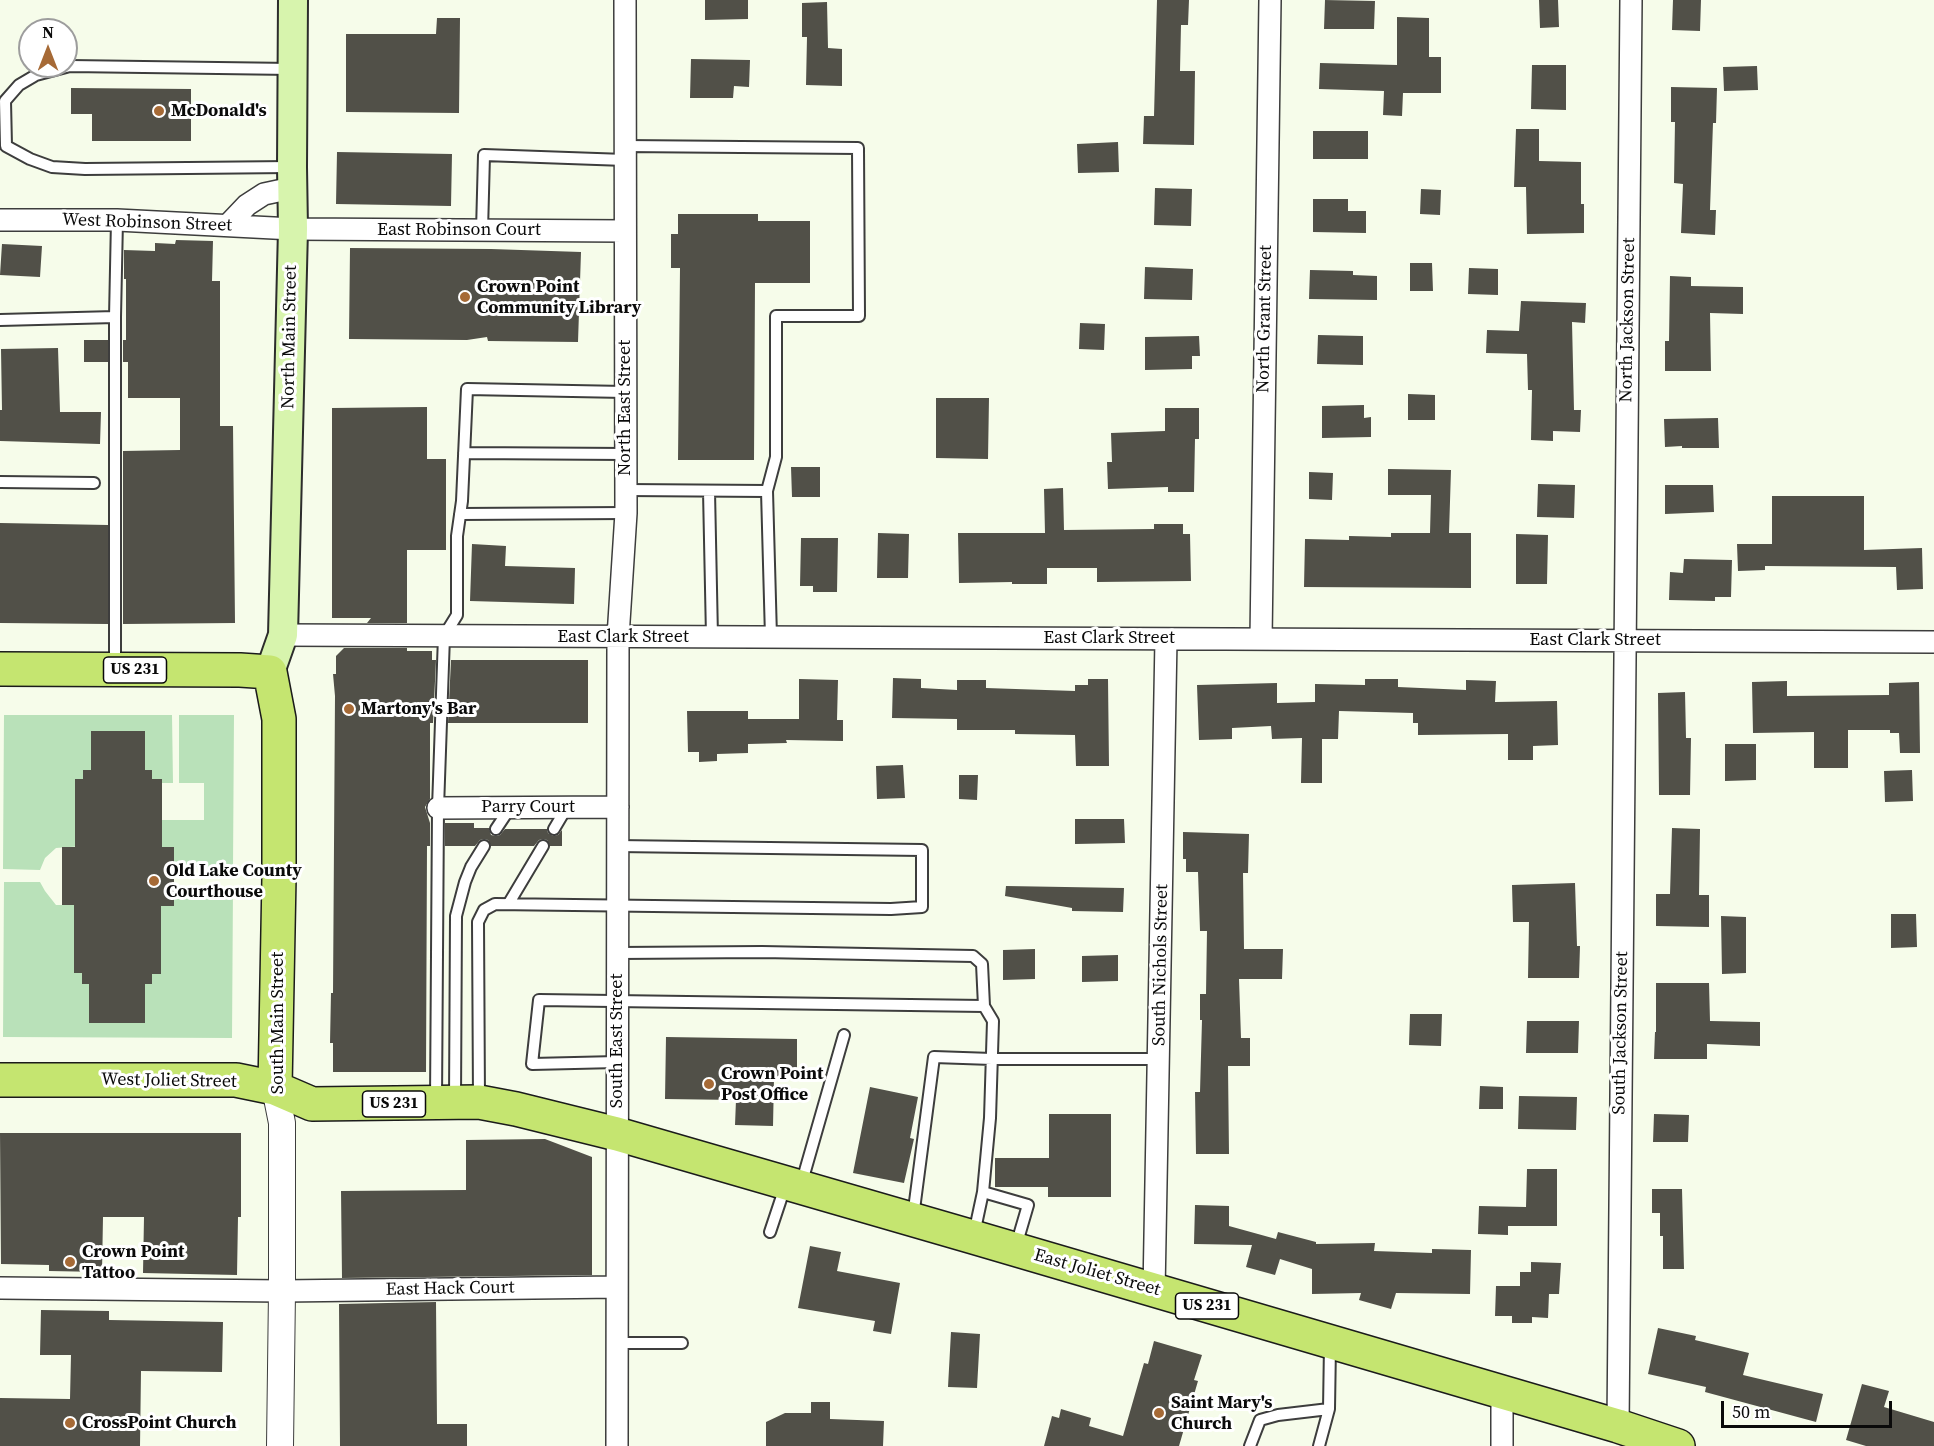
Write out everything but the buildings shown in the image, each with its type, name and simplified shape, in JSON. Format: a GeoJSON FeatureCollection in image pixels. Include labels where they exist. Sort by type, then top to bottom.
{"type":"FeatureCollection","features":[{"type":"Feature","properties":{"kind":"main road","name":"North Main Street"},"geometry":{"type":"LineString","coordinates":[[270,672],[283,635],[293,229],[293,0]]}},
{"type":"Feature","properties":{"kind":"main road","name":"US 231"},"geometry":{"type":"LineString","coordinates":[[0,669],[270,672]]}},
{"type":"Feature","properties":{"kind":"main road","name":"South Main Street"},"geometry":{"type":"LineString","coordinates":[[270,672],[277,704],[279,730],[275,1088]]}},
{"type":"Feature","properties":{"kind":"main road","name":"West Joliet Street"},"geometry":{"type":"LineString","coordinates":[[0,1080],[236,1080],[275,1088],[312,1104],[456,1103],[516,1108],[617,1134]]}},
{"type":"Feature","properties":{"kind":"main road","name":"East Joliet Street"},"geometry":{"type":"LineString","coordinates":[[617,1134],[1618,1426],[1678,1446]]}},
{"type":"Feature","properties":{"kind":"street","name":"North East Street"},"geometry":{"type":"LineString","coordinates":[[618,637],[626,513],[625,0]]}},
{"type":"Feature","properties":{"kind":"street","name":"North Grant Street"},"geometry":{"type":"LineString","coordinates":[[1261,639],[1270,0]]}},
{"type":"Feature","properties":{"kind":"street","name":"North Jackson Street"},"geometry":{"type":"LineString","coordinates":[[1625,640],[1631,0]]}},
{"type":"Feature","properties":{"kind":"street"},"geometry":{"type":"LineString","coordinates":[[228,225],[247,205],[292,177]]}},
{"type":"Feature","properties":{"kind":"street","name":"West Robinson Street"},"geometry":{"type":"LineString","coordinates":[[0,220],[117,220],[293,229]]}},
{"type":"Feature","properties":{"kind":"street","name":"East Robinson Court"},"geometry":{"type":"LineString","coordinates":[[293,229],[625,231]]}},
{"type":"Feature","properties":{"kind":"street","name":"East Clark Street"},"geometry":{"type":"LineString","coordinates":[[283,635],[1934,642]]}},
{"type":"Feature","properties":{"kind":"street","name":"South East Street"},"geometry":{"type":"LineString","coordinates":[[617,1446],[618,637]]}},
{"type":"Feature","properties":{"kind":"street","name":"South Nichols Street"},"geometry":{"type":"LineString","coordinates":[[1154,1291],[1166,639]]}},
{"type":"Feature","properties":{"kind":"street","name":"South Jackson Street"},"geometry":{"type":"LineString","coordinates":[[1618,1426],[1625,640]]}},
{"type":"Feature","properties":{"kind":"street","name":"Parry Court"},"geometry":{"type":"LineString","coordinates":[[438,808],[618,807]]}},
{"type":"Feature","properties":{"kind":"street","name":"South Main Street"},"geometry":{"type":"LineString","coordinates":[[275,1088],[282,1123],[280,1446]]}},
{"type":"Feature","properties":{"kind":"street","name":"East Hack Court"},"geometry":{"type":"LineString","coordinates":[[0,1288],[282,1291],[617,1287]]}},
{"type":"Feature","properties":{"kind":"street"},"geometry":{"type":"LineString","coordinates":[[1502,1392],[1502,1446]]}},
{"type":"Feature","properties":{"kind":"lane"},"geometry":{"type":"LineString","coordinates":[[292,69],[70,66],[36,75],[19,86],[5,101],[6,146],[30,159],[52,167],[292,177]]}},
{"type":"Feature","properties":{"kind":"lane"},"geometry":{"type":"LineString","coordinates":[[482,231],[484,155],[858,148],[859,316],[776,316],[776,457],[767,491],[771,637]]}},
{"type":"Feature","properties":{"kind":"lane"},"geometry":{"type":"LineString","coordinates":[[115,670],[117,220]]}},
{"type":"Feature","properties":{"kind":"lane"},"geometry":{"type":"LineString","coordinates":[[0,320],[115,317]]}},
{"type":"Feature","properties":{"kind":"lane"},"geometry":{"type":"LineString","coordinates":[[456,1103],[438,808],[444,636],[456,615],[457,536],[464,453],[466,389],[625,392]]}},
{"type":"Feature","properties":{"kind":"lane"},"geometry":{"type":"LineString","coordinates":[[464,453],[626,454]]}},
{"type":"Feature","properties":{"kind":"lane"},"geometry":{"type":"LineString","coordinates":[[0,482],[94,483]]}},
{"type":"Feature","properties":{"kind":"lane"},"geometry":{"type":"LineString","coordinates":[[626,490],[767,491]]}},
{"type":"Feature","properties":{"kind":"lane"},"geometry":{"type":"LineString","coordinates":[[708,491],[712,637]]}},
{"type":"Feature","properties":{"kind":"lane"},"geometry":{"type":"LineString","coordinates":[[460,514],[626,513]]}},
{"type":"Feature","properties":{"kind":"lane"},"geometry":{"type":"LineString","coordinates":[[554,829],[567,807]]}},
{"type":"Feature","properties":{"kind":"lane"},"geometry":{"type":"LineString","coordinates":[[496,829],[510,808]]}},
{"type":"Feature","properties":{"kind":"lane"},"geometry":{"type":"LineString","coordinates":[[456,1103],[456,916],[468,875],[484,846]]}},
{"type":"Feature","properties":{"kind":"lane"},"geometry":{"type":"LineString","coordinates":[[509,903],[543,846]]}},
{"type":"Feature","properties":{"kind":"lane"},"geometry":{"type":"LineString","coordinates":[[456,1103],[478,921],[484,910],[495,904],[891,909],[922,907],[922,850],[617,846]]}},
{"type":"Feature","properties":{"kind":"lane"},"geometry":{"type":"LineString","coordinates":[[618,953],[762,952],[974,956],[982,964],[984,1006],[993,1021],[990,1118],[983,1192],[974,1237]]}},
{"type":"Feature","properties":{"kind":"lane"},"geometry":{"type":"LineString","coordinates":[[617,1062],[532,1064],[538,1000],[984,1006]]}},
{"type":"Feature","properties":{"kind":"lane"},"geometry":{"type":"LineString","coordinates":[[770,1232],[793,1186],[844,1035]]}},
{"type":"Feature","properties":{"kind":"lane"},"geometry":{"type":"LineString","coordinates":[[912,1220],[934,1057],[1160,1059]]}},
{"type":"Feature","properties":{"kind":"lane"},"geometry":{"type":"LineString","coordinates":[[983,1192],[1029,1205],[1015,1250]]}},
{"type":"Feature","properties":{"kind":"lane"},"geometry":{"type":"LineString","coordinates":[[1319,1446],[1329,1409],[1330,1342]]}},
{"type":"Feature","properties":{"kind":"lane"},"geometry":{"type":"LineString","coordinates":[[617,1343],[682,1343]]}},
{"type":"Feature","properties":{"kind":"lane"},"geometry":{"type":"LineString","coordinates":[[1250,1446],[1260,1420],[1278,1415],[1329,1409]]}},
{"type":"Feature","properties":{"kind":"green space"},"geometry":{"type":"Polygon","coordinates":[[[4,715],[172,715],[173,783],[162,783],[162,779],[152,779],[152,770],[145,770],[145,731],[91,731],[91,770],[83,770],[83,779],[75,779],[75,823],[83,846],[56,848],[45,858],[40,870],[3,869],[4,715]]]}},
{"type":"Feature","properties":{"kind":"green space"},"geometry":{"type":"Polygon","coordinates":[[[179,715],[234,715],[233,867],[174,867],[173,847],[153,847],[162,820],[204,820],[204,783],[179,783],[179,715]]]}},
{"type":"Feature","properties":{"kind":"green space"},"geometry":{"type":"Polygon","coordinates":[[[4,882],[40,882],[56,905],[82,905],[74,973],[82,973],[82,983],[89,984],[89,1023],[145,984],[152,984],[152,974],[161,974],[161,929],[152,906],[174,906],[174,886],[233,887],[232,1038],[3,1037],[4,882]]]}},
{"type":"Feature","properties":{"kind":"place","name":"McDonald's"},"geometry":{"type":"Point","coordinates":[159,111]}},
{"type":"Feature","properties":{"kind":"place","name":"Crown Point Community Library"},"geometry":{"type":"Point","coordinates":[465,297]}},
{"type":"Feature","properties":{"kind":"place","name":"Martony's Bar"},"geometry":{"type":"Point","coordinates":[349,709]}},
{"type":"Feature","properties":{"kind":"place","name":"Old Lake County Courthouse"},"geometry":{"type":"Point","coordinates":[154,881]}},
{"type":"Feature","properties":{"kind":"place","name":"Crown Point Post Office"},"geometry":{"type":"Point","coordinates":[709,1084]}},
{"type":"Feature","properties":{"kind":"place","name":"Crown Point Tattoo"},"geometry":{"type":"Point","coordinates":[70,1262]}},
{"type":"Feature","properties":{"kind":"place","name":"Saint Mary's Church"},"geometry":{"type":"Point","coordinates":[1159,1413]}},
{"type":"Feature","properties":{"kind":"place","name":"CrossPoint Church"},"geometry":{"type":"Point","coordinates":[70,1423]}}]}
